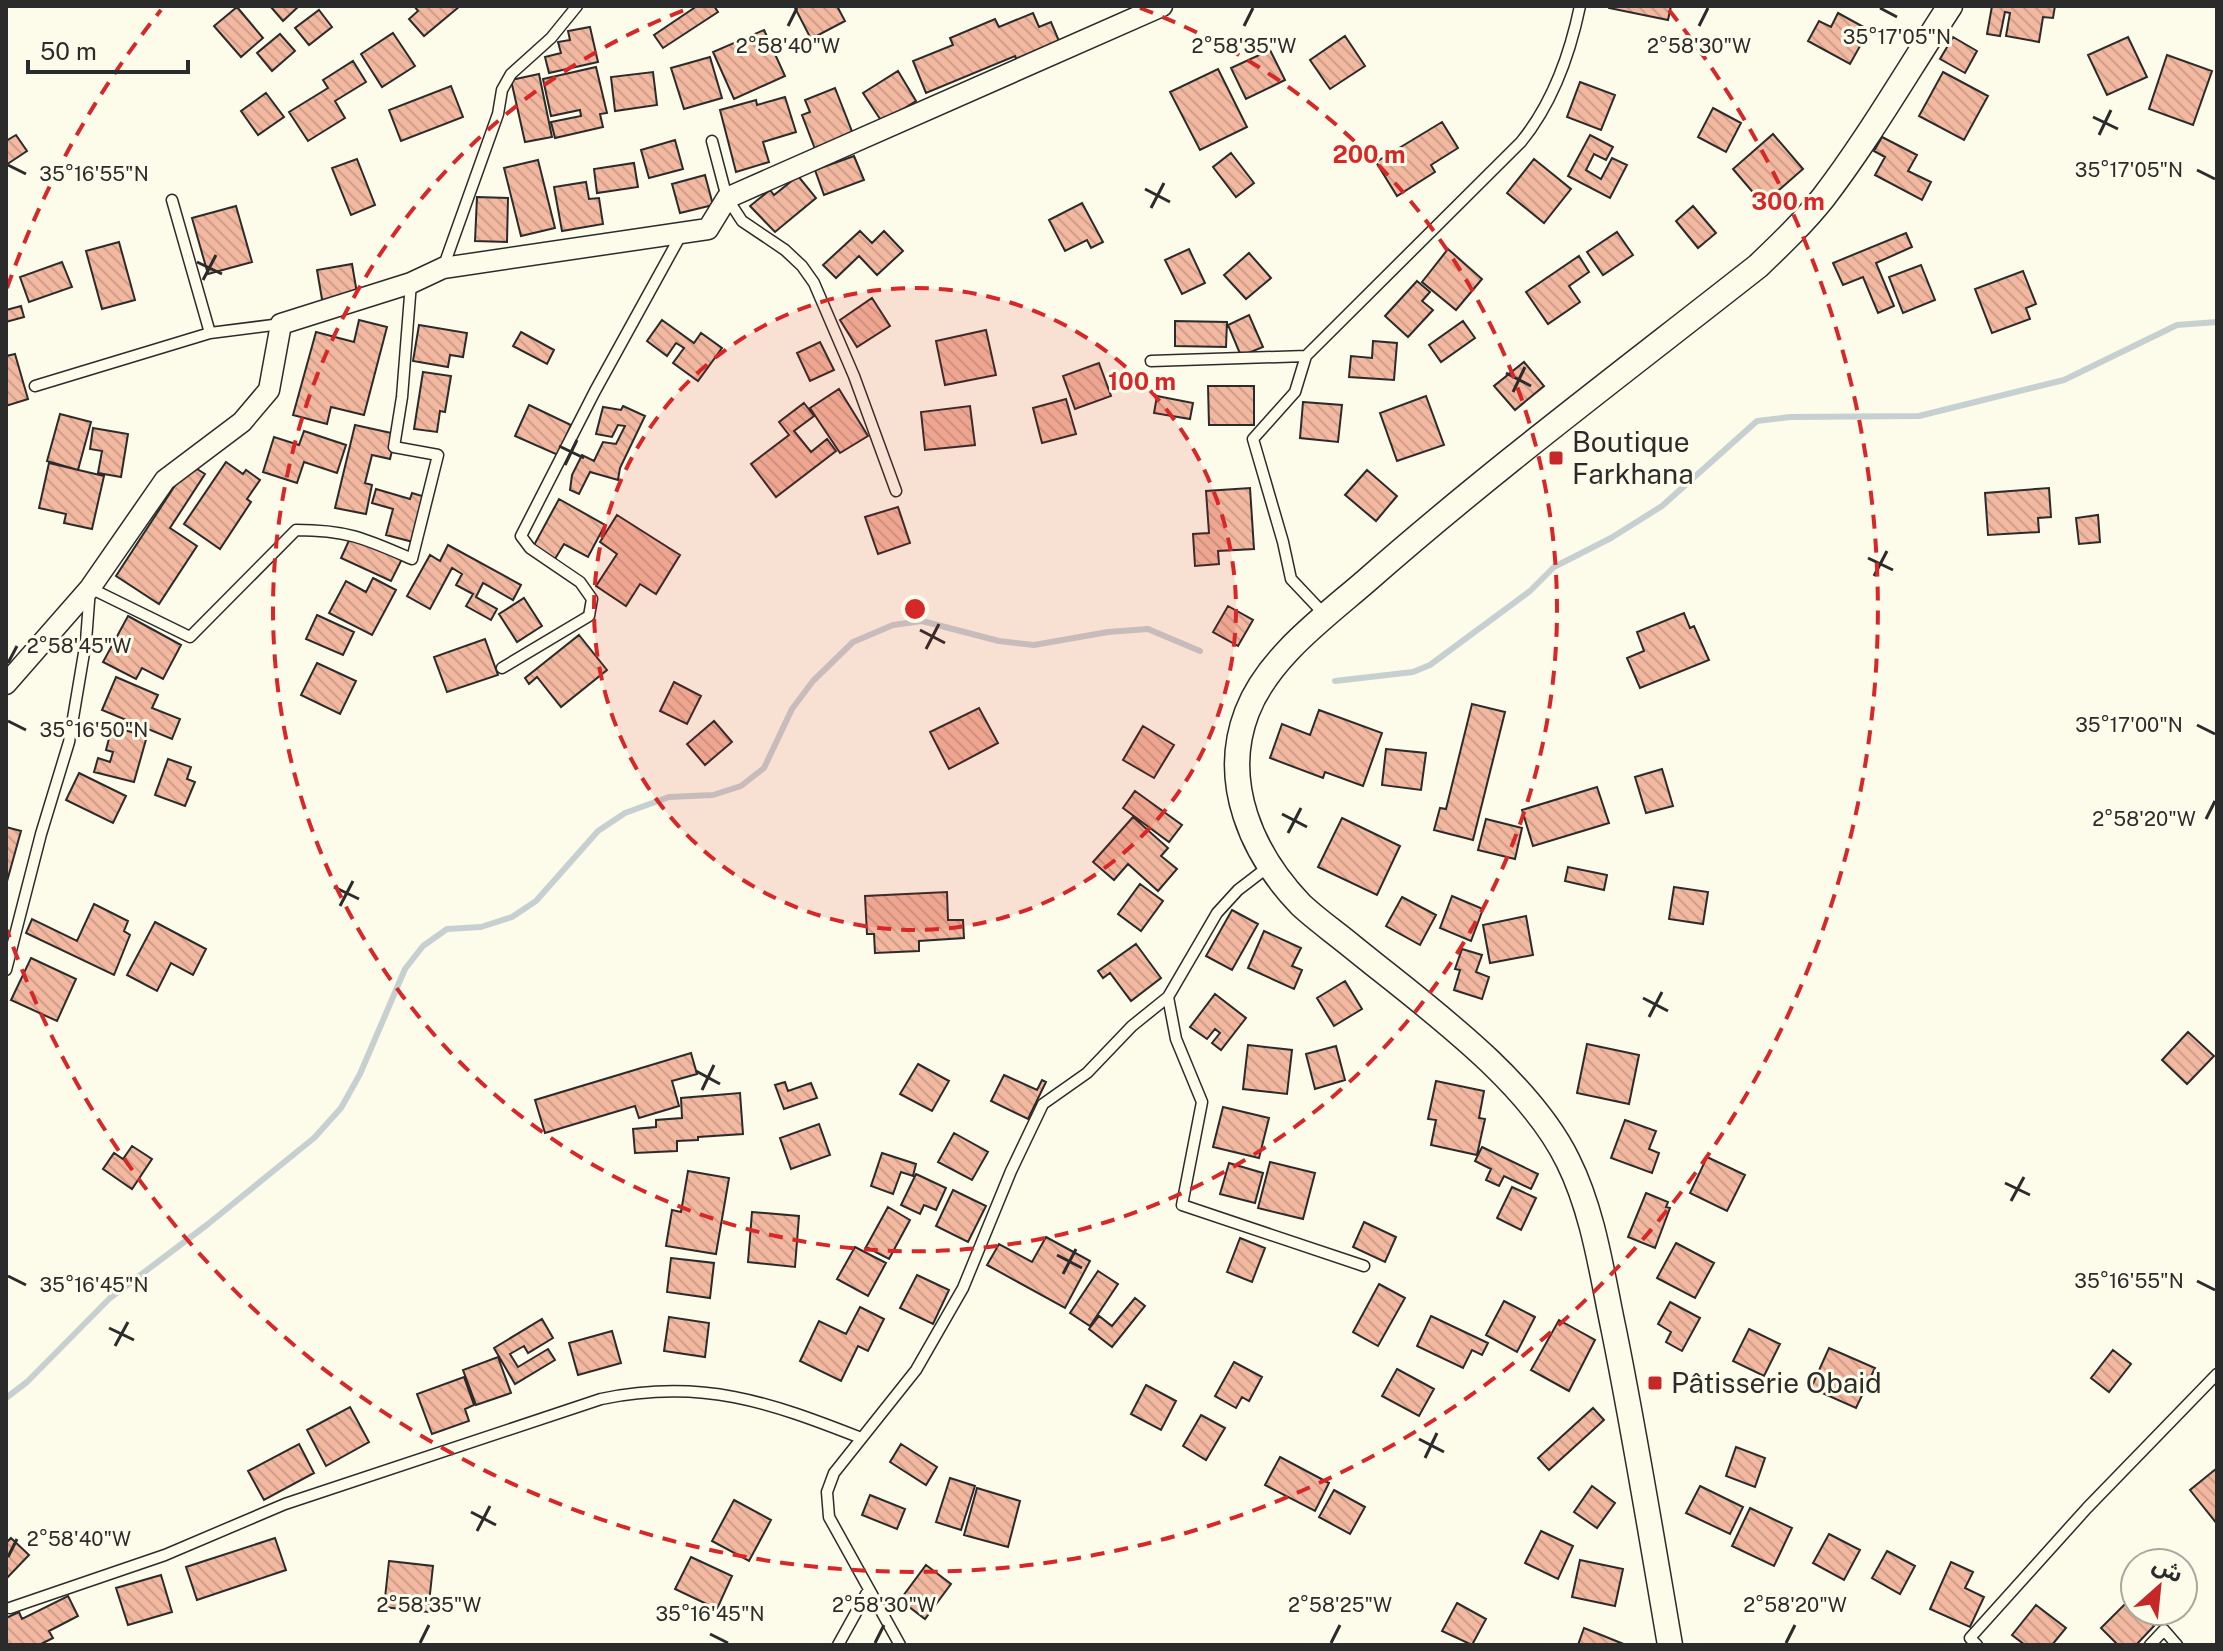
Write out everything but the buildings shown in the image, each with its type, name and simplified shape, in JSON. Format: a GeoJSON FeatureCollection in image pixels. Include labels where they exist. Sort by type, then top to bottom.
{"type":"FeatureCollection","features":[{"type":"Feature","properties":{"kind":"street"},"geometry":{"type":"LineString","coordinates":[[6,684],[90,588],[165,480],[242,422],[269,390],[281,324],[411,283],[443,268],[708,229],[727,198],[1162,6]]}},
{"type":"Feature","properties":{"kind":"street"},"geometry":{"type":"LineString","coordinates":[[1670,1645],[1601,1269],[1580,1189],[1567,1158],[1520,1091],[1486,1058],[1303,907],[1268,867],[1250,832],[1239,792],[1237,751],[1247,711],[1268,675],[1301,638],[1420,533],[1758,266],[1796,230],[1845,167],[1950,6]]}},
{"type":"Feature","properties":{"kind":"lane"},"geometry":{"type":"LineString","coordinates":[[443,268],[498,114],[502,90],[511,74],[551,38],[577,6]]}},
{"type":"Feature","properties":{"kind":"lane"},"geometry":{"type":"LineString","coordinates":[[1326,616],[1291,579],[1253,439],[1295,392],[1306,356],[1521,142],[1540,118],[1574,34],[1580,6]]}},
{"type":"Feature","properties":{"kind":"lane"},"geometry":{"type":"LineString","coordinates":[[712,141],[727,198],[742,221],[785,250],[814,283],[854,376],[896,491]]}},
{"type":"Feature","properties":{"kind":"lane"},"geometry":{"type":"LineString","coordinates":[[172,200],[210,333]]}},
{"type":"Feature","properties":{"kind":"lane"},"geometry":{"type":"LineString","coordinates":[[502,668],[589,616],[592,599],[580,582],[530,548],[521,536],[595,391],[683,231]]}},
{"type":"Feature","properties":{"kind":"lane"},"geometry":{"type":"LineString","coordinates":[[6,970],[41,834],[69,742],[86,641],[90,588],[190,637],[296,530],[330,530],[358,535],[412,559],[438,455],[394,447],[402,397],[411,283]]}},
{"type":"Feature","properties":{"kind":"lane"},"geometry":{"type":"LineString","coordinates":[[35,386],[210,333],[281,324]]}},
{"type":"Feature","properties":{"kind":"lane"},"geometry":{"type":"LineString","coordinates":[[1151,361],[1306,356]]}},
{"type":"Feature","properties":{"kind":"lane"},"geometry":{"type":"LineString","coordinates":[[900,1645],[829,1517],[827,1492],[834,1473],[916,1370],[963,1288],[1011,1171],[1043,1104],[1087,1073],[1132,1026],[1168,997],[1217,913],[1238,890],[1268,867]]}},
{"type":"Feature","properties":{"kind":"lane"},"geometry":{"type":"LineString","coordinates":[[1168,997],[1176,1039],[1202,1102],[1182,1205],[1364,1266]]}},
{"type":"Feature","properties":{"kind":"lane"},"geometry":{"type":"LineString","coordinates":[[1977,1645],[1970,1638],[2087,1508],[2217,1374]]}},
{"type":"Feature","properties":{"kind":"lane"},"geometry":{"type":"LineString","coordinates":[[10,1608],[165,1555],[285,1504],[601,1399],[640,1391],[728,1394],[783,1408],[861,1438]]}},
{"type":"Feature","properties":{"kind":"lane"},"geometry":{"type":"LineString","coordinates":[[838,1645],[869,1589]]}},
{"type":"Feature","properties":{"kind":"lane"},"geometry":{"type":"LineString","coordinates":[[2150,1645],[2164,1630],[2177,1645]]}},
{"type":"Feature","properties":{"kind":"waterway"},"geometry":{"type":"LineString","coordinates":[[1335,681],[1413,672],[1430,665],[1530,591],[1554,567],[1611,538],[1662,506],[1757,421],[1790,417],[1919,416],[2064,380],[2177,325],[2217,322]]}},
{"type":"Feature","properties":{"kind":"waterway"},"geometry":{"type":"LineString","coordinates":[[6,1398],[27,1382],[110,1298],[314,1138],[341,1108],[360,1074],[405,969],[423,946],[447,929],[481,927],[512,917],[536,901],[598,831],[625,813],[669,797],[713,795],[741,786],[764,768],[792,709],[813,681],[853,642],[893,625],[922,621],[999,641],[1034,645],[1108,632],[1148,629],[1200,651]]}},
{"type":"Feature","properties":{"kind":"place","name":"Boutique Farkhana"},"geometry":{"type":"Point","coordinates":[1556,458]}},
{"type":"Feature","properties":{"kind":"place","name":"Pâtisserie Obaid"},"geometry":{"type":"Point","coordinates":[1655,1383]}}]}
